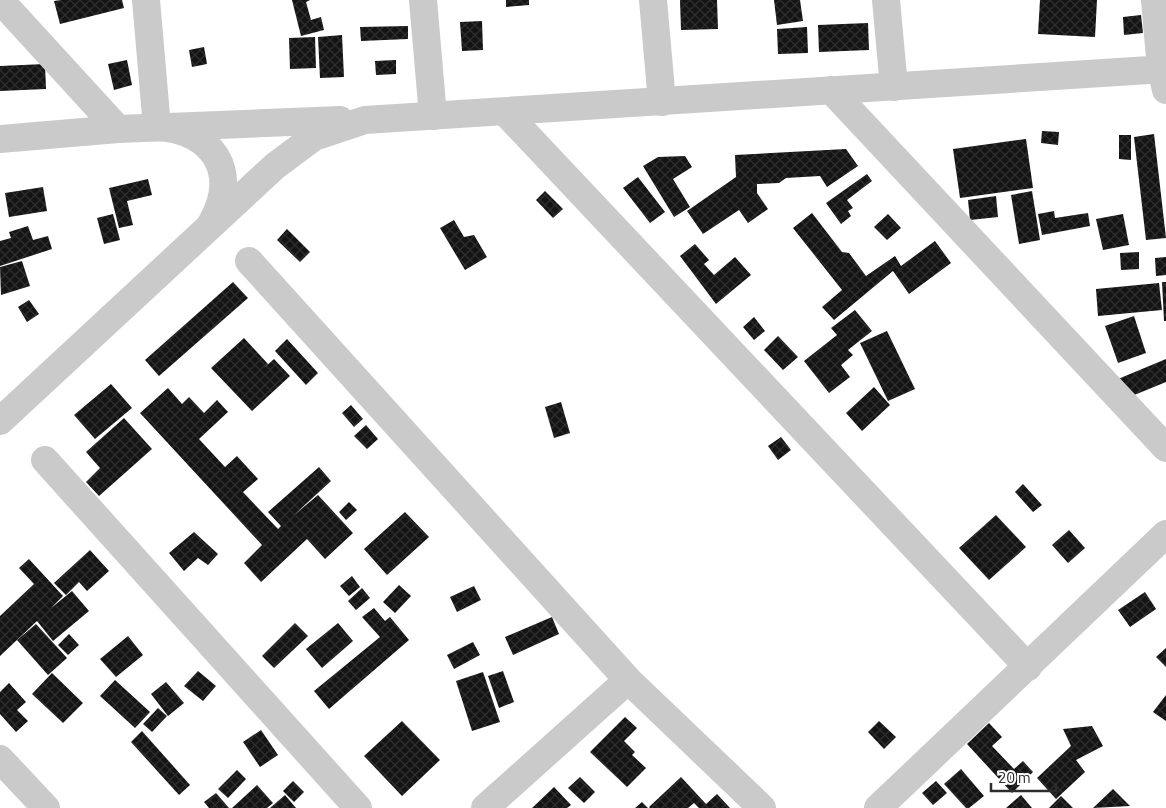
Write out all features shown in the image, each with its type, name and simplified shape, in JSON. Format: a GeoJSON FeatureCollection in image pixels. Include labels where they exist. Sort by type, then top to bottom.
{"type":"FeatureCollection","features":[{"type":"Feature","properties":{"kind":"street"},"geometry":{"type":"LineString","coordinates":[[0,0],[118,129]]}},
{"type":"Feature","properties":{"kind":"street"},"geometry":{"type":"LineString","coordinates":[[146,0],[157,126]]}},
{"type":"Feature","properties":{"kind":"street"},"geometry":{"type":"LineString","coordinates":[[423,0],[433,116]]}},
{"type":"Feature","properties":{"kind":"street"},"geometry":{"type":"LineString","coordinates":[[653,0],[662,102]]}},
{"type":"Feature","properties":{"kind":"street"},"geometry":{"type":"LineString","coordinates":[[886,0],[894,87]]}},
{"type":"Feature","properties":{"kind":"street"},"geometry":{"type":"LineString","coordinates":[[0,139],[157,126],[365,120],[831,90],[1164,76],[1155,0]]}},
{"type":"Feature","properties":{"kind":"street"},"geometry":{"type":"LineString","coordinates":[[831,90],[1166,448]]}},
{"type":"Feature","properties":{"kind":"street"},"geometry":{"type":"LineString","coordinates":[[505,112],[1028,667]]}},
{"type":"Feature","properties":{"kind":"street"},"geometry":{"type":"LineString","coordinates":[[0,421],[275,166],[314,137],[365,120]]}},
{"type":"Feature","properties":{"kind":"street"},"geometry":{"type":"LineString","coordinates":[[157,126],[174,128],[193,134],[209,146],[220,163],[224,183],[221,204],[212,222],[201,235]]}},
{"type":"Feature","properties":{"kind":"street"},"geometry":{"type":"LineString","coordinates":[[249,261],[628,680],[762,808]]}},
{"type":"Feature","properties":{"kind":"street"},"geometry":{"type":"LineString","coordinates":[[45,460],[358,808]]}},
{"type":"Feature","properties":{"kind":"street"},"geometry":{"type":"LineString","coordinates":[[878,808],[1166,534]]}},
{"type":"Feature","properties":{"kind":"street"},"geometry":{"type":"LineString","coordinates":[[485,808],[628,680]]}},
{"type":"Feature","properties":{"kind":"street"},"geometry":{"type":"LineString","coordinates":[[0,759],[46,808]]}},
{"type":"Feature","properties":{"kind":"building"},"geometry":{"type":"Polygon","coordinates":[[[122,0],[124,8],[60,24],[54,1],[122,0]]]}},
{"type":"Feature","properties":{"kind":"building"},"geometry":{"type":"Polygon","coordinates":[[[292,0],[310,0],[306,2],[311,20],[321,17],[324,30],[301,36],[292,0]]]}},
{"type":"Feature","properties":{"kind":"building"},"geometry":{"type":"Polygon","coordinates":[[[506,0],[529,0],[529,5],[506,7],[506,0]]]}},
{"type":"Feature","properties":{"kind":"building"},"geometry":{"type":"Polygon","coordinates":[[[680,0],[717,0],[718,29],[681,30],[680,0]]]}},
{"type":"Feature","properties":{"kind":"building"},"geometry":{"type":"Polygon","coordinates":[[[774,0],[800,0],[803,21],[777,25],[774,0]]]}},
{"type":"Feature","properties":{"kind":"building"},"geometry":{"type":"Polygon","coordinates":[[[1040,0],[1097,0],[1095,37],[1038,34],[1040,0]]]}},
{"type":"Feature","properties":{"kind":"building"},"geometry":{"type":"Polygon","coordinates":[[[1141,15],[1143,33],[1124,35],[1123,17],[1141,15]]]}},
{"type":"Feature","properties":{"kind":"building"},"geometry":{"type":"Polygon","coordinates":[[[482,21],[483,50],[462,51],[460,22],[482,21]]]}},
{"type":"Feature","properties":{"kind":"building"},"geometry":{"type":"Polygon","coordinates":[[[868,23],[869,50],[819,52],[818,25],[868,23]]]}},
{"type":"Feature","properties":{"kind":"building"},"geometry":{"type":"Polygon","coordinates":[[[408,26],[408,39],[361,41],[360,27],[408,26]]]}},
{"type":"Feature","properties":{"kind":"building"},"geometry":{"type":"Polygon","coordinates":[[[807,27],[808,53],[778,54],[777,29],[807,27]]]}},
{"type":"Feature","properties":{"kind":"building"},"geometry":{"type":"Polygon","coordinates":[[[342,35],[344,77],[320,78],[318,37],[342,35]]]}},
{"type":"Feature","properties":{"kind":"building"},"geometry":{"type":"Polygon","coordinates":[[[315,37],[316,68],[290,69],[289,38],[315,37]]]}},
{"type":"Feature","properties":{"kind":"building"},"geometry":{"type":"Polygon","coordinates":[[[204,47],[207,64],[192,67],[189,50],[204,47]]]}},
{"type":"Feature","properties":{"kind":"building"},"geometry":{"type":"Polygon","coordinates":[[[127,60],[132,85],[114,90],[108,64],[127,60]]]}},
{"type":"Feature","properties":{"kind":"building"},"geometry":{"type":"Polygon","coordinates":[[[396,60],[396,74],[376,75],[375,61],[396,60]]]}},
{"type":"Feature","properties":{"kind":"building"},"geometry":{"type":"Polygon","coordinates":[[[45,64],[46,89],[0,91],[0,66],[45,64]]]}},
{"type":"Feature","properties":{"kind":"building"},"geometry":{"type":"Polygon","coordinates":[[[1042,131],[1059,132],[1058,145],[1041,143],[1042,131]]]}},
{"type":"Feature","properties":{"kind":"building"},"geometry":{"type":"Polygon","coordinates":[[[1154,134],[1166,238],[1146,240],[1134,137],[1154,134]]]}},
{"type":"Feature","properties":{"kind":"building"},"geometry":{"type":"Polygon","coordinates":[[[1119,135],[1131,135],[1131,160],[1119,159],[1119,135]]]}},
{"type":"Feature","properties":{"kind":"building"},"geometry":{"type":"Polygon","coordinates":[[[1026,139],[1033,188],[960,198],[953,149],[1026,139]]]}},
{"type":"Feature","properties":{"kind":"building"},"geometry":{"type":"Polygon","coordinates":[[[846,149],[858,166],[827,187],[820,176],[786,178],[779,183],[757,184],[757,193],[768,209],[748,223],[739,210],[703,234],[687,211],[736,177],[735,155],[846,149]]]}},
{"type":"Feature","properties":{"kind":"building"},"geometry":{"type":"Polygon","coordinates":[[[685,156],[692,167],[673,179],[690,207],[674,217],[643,166],[658,157],[685,156]]]}},
{"type":"Feature","properties":{"kind":"building"},"geometry":{"type":"Polygon","coordinates":[[[867,174],[872,181],[847,200],[853,208],[848,211],[851,216],[841,224],[826,203],[867,174]]]}},
{"type":"Feature","properties":{"kind":"building"},"geometry":{"type":"Polygon","coordinates":[[[638,177],[665,212],[650,223],[623,188],[638,177]]]}},
{"type":"Feature","properties":{"kind":"building"},"geometry":{"type":"Polygon","coordinates":[[[148,179],[152,195],[127,201],[133,225],[119,228],[109,188],[148,179]]]}},
{"type":"Feature","properties":{"kind":"building"},"geometry":{"type":"Polygon","coordinates":[[[43,187],[47,211],[9,217],[5,193],[43,187]]]}},
{"type":"Feature","properties":{"kind":"building"},"geometry":{"type":"Polygon","coordinates":[[[545,191],[563,209],[553,218],[536,200],[545,191]]]}},
{"type":"Feature","properties":{"kind":"building"},"geometry":{"type":"Polygon","coordinates":[[[1032,191],[1040,240],[1019,244],[1011,195],[1032,191]]]}},
{"type":"Feature","properties":{"kind":"building"},"geometry":{"type":"Polygon","coordinates":[[[996,196],[998,217],[970,220],[968,200],[996,196]]]}},
{"type":"Feature","properties":{"kind":"building"},"geometry":{"type":"Polygon","coordinates":[[[1054,211],[1055,218],[1088,213],[1090,226],[1042,235],[1038,214],[1054,211]]]}},
{"type":"Feature","properties":{"kind":"building"},"geometry":{"type":"Polygon","coordinates":[[[812,213],[842,252],[849,253],[866,276],[895,256],[901,266],[935,241],[951,263],[909,294],[893,271],[834,320],[822,307],[842,290],[793,228],[812,213]]]}},
{"type":"Feature","properties":{"kind":"building"},"geometry":{"type":"Polygon","coordinates":[[[113,214],[120,240],[104,244],[97,218],[113,214]]]}},
{"type":"Feature","properties":{"kind":"building"},"geometry":{"type":"Polygon","coordinates":[[[888,214],[901,228],[887,240],[874,227],[888,214]]]}},
{"type":"Feature","properties":{"kind":"building"},"geometry":{"type":"Polygon","coordinates":[[[1123,214],[1129,245],[1103,250],[1096,219],[1123,214]]]}},
{"type":"Feature","properties":{"kind":"building"},"geometry":{"type":"Polygon","coordinates":[[[454,220],[464,237],[474,235],[487,257],[465,270],[440,228],[454,220]]]}},
{"type":"Feature","properties":{"kind":"building"},"geometry":{"type":"Polygon","coordinates":[[[28,226],[33,240],[48,236],[52,249],[0,266],[0,241],[11,238],[9,232],[28,226]]]}},
{"type":"Feature","properties":{"kind":"building"},"geometry":{"type":"Polygon","coordinates":[[[287,229],[310,252],[300,262],[277,240],[287,229]]]}},
{"type":"Feature","properties":{"kind":"building"},"geometry":{"type":"Polygon","coordinates":[[[695,244],[709,260],[704,264],[714,275],[735,257],[751,275],[716,304],[680,256],[695,244]]]}},
{"type":"Feature","properties":{"kind":"building"},"geometry":{"type":"Polygon","coordinates":[[[1139,252],[1139,269],[1121,270],[1120,253],[1139,252]]]}},
{"type":"Feature","properties":{"kind":"building"},"geometry":{"type":"Polygon","coordinates":[[[1166,257],[1166,275],[1156,276],[1155,258],[1166,257]]]}},
{"type":"Feature","properties":{"kind":"building"},"geometry":{"type":"Polygon","coordinates":[[[22,261],[30,286],[1,295],[0,267],[22,261]]]}},
{"type":"Feature","properties":{"kind":"building"},"geometry":{"type":"Polygon","coordinates":[[[233,282],[248,298],[159,376],[145,360],[233,282]]]}},
{"type":"Feature","properties":{"kind":"building"},"geometry":{"type":"Polygon","coordinates":[[[1162,282],[1166,282],[1166,321],[1164,321],[1162,282]]]}},
{"type":"Feature","properties":{"kind":"building"},"geometry":{"type":"Polygon","coordinates":[[[1159,283],[1162,310],[1098,316],[1096,289],[1159,283]]]}},
{"type":"Feature","properties":{"kind":"building"},"geometry":{"type":"Polygon","coordinates":[[[29,300],[39,314],[27,322],[18,307],[29,300]]]}},
{"type":"Feature","properties":{"kind":"building"},"geometry":{"type":"Polygon","coordinates":[[[855,310],[872,331],[848,350],[853,355],[841,365],[850,377],[829,393],[804,361],[837,335],[831,328],[855,310]]]}},
{"type":"Feature","properties":{"kind":"building"},"geometry":{"type":"Polygon","coordinates":[[[1134,316],[1146,353],[1118,363],[1105,326],[1134,316]]]}},
{"type":"Feature","properties":{"kind":"building"},"geometry":{"type":"Polygon","coordinates":[[[754,317],[765,331],[754,340],[743,327],[754,317]]]}},
{"type":"Feature","properties":{"kind":"building"},"geometry":{"type":"Polygon","coordinates":[[[887,331],[915,389],[888,401],[860,343],[887,331]]]}},
{"type":"Feature","properties":{"kind":"building"},"geometry":{"type":"Polygon","coordinates":[[[778,336],[798,357],[783,370],[764,350],[778,336]]]}},
{"type":"Feature","properties":{"kind":"building"},"geometry":{"type":"Polygon","coordinates":[[[244,338],[268,364],[264,368],[274,359],[290,376],[252,411],[211,368],[244,338]]]}},
{"type":"Feature","properties":{"kind":"building"},"geometry":{"type":"Polygon","coordinates":[[[287,339],[318,373],[306,385],[275,351],[287,339]]]}},
{"type":"Feature","properties":{"kind":"building"},"geometry":{"type":"Polygon","coordinates":[[[1166,359],[1166,382],[1127,398],[1118,379],[1166,359]]]}},
{"type":"Feature","properties":{"kind":"building"},"geometry":{"type":"Polygon","coordinates":[[[111,384],[132,408],[95,439],[74,415],[111,384]]]}},
{"type":"Feature","properties":{"kind":"building"},"geometry":{"type":"Polygon","coordinates":[[[874,387],[890,405],[862,431],[846,413],[874,387]]]}},
{"type":"Feature","properties":{"kind":"building"},"geometry":{"type":"Polygon","coordinates":[[[168,388],[182,404],[189,397],[204,413],[217,400],[228,412],[199,439],[225,467],[237,456],[258,479],[243,492],[278,529],[281,526],[268,512],[319,467],[331,481],[294,515],[318,495],[353,533],[325,559],[307,539],[261,582],[244,563],[262,545],[140,413],[168,388]]]}},
{"type":"Feature","properties":{"kind":"building"},"geometry":{"type":"Polygon","coordinates":[[[561,402],[570,433],[554,438],[545,407],[561,402]]]}},
{"type":"Feature","properties":{"kind":"building"},"geometry":{"type":"Polygon","coordinates":[[[351,405],[363,419],[354,427],[342,413],[351,405]]]}},
{"type":"Feature","properties":{"kind":"building"},"geometry":{"type":"Polygon","coordinates":[[[124,418],[152,449],[99,496],[86,482],[100,468],[86,452],[124,418]]]}},
{"type":"Feature","properties":{"kind":"building"},"geometry":{"type":"Polygon","coordinates":[[[366,425],[378,439],[367,449],[354,436],[366,425]]]}},
{"type":"Feature","properties":{"kind":"building"},"geometry":{"type":"Polygon","coordinates":[[[781,437],[791,450],[778,460],[768,446],[781,437]]]}},
{"type":"Feature","properties":{"kind":"building"},"geometry":{"type":"Polygon","coordinates":[[[1023,484],[1042,505],[1033,512],[1015,492],[1023,484]]]}},
{"type":"Feature","properties":{"kind":"building"},"geometry":{"type":"Polygon","coordinates":[[[349,502],[357,510],[346,520],[339,512],[349,502]]]}},
{"type":"Feature","properties":{"kind":"building"},"geometry":{"type":"Polygon","coordinates":[[[405,512],[429,537],[387,575],[364,549],[405,512]]]}},
{"type":"Feature","properties":{"kind":"building"},"geometry":{"type":"Polygon","coordinates":[[[996,515],[1026,547],[989,580],[959,548],[996,515]]]}},
{"type":"Feature","properties":{"kind":"building"},"geometry":{"type":"Polygon","coordinates":[[[1069,530],[1085,548],[1068,563],[1052,545],[1069,530]]]}},
{"type":"Feature","properties":{"kind":"building"},"geometry":{"type":"Polygon","coordinates":[[[194,532],[218,554],[208,565],[198,558],[184,571],[169,553],[194,532]]]}},
{"type":"Feature","properties":{"kind":"building"},"geometry":{"type":"Polygon","coordinates":[[[90,550],[109,571],[87,591],[79,582],[66,595],[54,583],[90,550]]]}},
{"type":"Feature","properties":{"kind":"building"},"geometry":{"type":"Polygon","coordinates":[[[29,559],[63,596],[51,608],[72,591],[89,611],[53,641],[37,621],[0,656],[0,616],[34,584],[19,568],[29,559]]]}},
{"type":"Feature","properties":{"kind":"building"},"geometry":{"type":"Polygon","coordinates":[[[352,576],[360,587],[349,596],[340,586],[352,576]]]}},
{"type":"Feature","properties":{"kind":"building"},"geometry":{"type":"Polygon","coordinates":[[[399,585],[411,596],[395,613],[383,602],[399,585]]]}},
{"type":"Feature","properties":{"kind":"building"},"geometry":{"type":"Polygon","coordinates":[[[474,586],[481,600],[457,612],[450,597],[474,586]]]}},
{"type":"Feature","properties":{"kind":"building"},"geometry":{"type":"Polygon","coordinates":[[[362,588],[370,598],[356,610],[348,601],[362,588]]]}},
{"type":"Feature","properties":{"kind":"building"},"geometry":{"type":"Polygon","coordinates":[[[1145,592],[1156,609],[1130,627],[1118,610],[1145,592]]]}},
{"type":"Feature","properties":{"kind":"building"},"geometry":{"type":"Polygon","coordinates":[[[374,608],[385,621],[390,617],[409,640],[329,709],[314,691],[380,637],[362,617],[374,608]]]}},
{"type":"Feature","properties":{"kind":"building"},"geometry":{"type":"Polygon","coordinates":[[[552,617],[559,634],[513,655],[505,637],[552,617]]]}},
{"type":"Feature","properties":{"kind":"building"},"geometry":{"type":"Polygon","coordinates":[[[295,623],[308,636],[274,668],[262,656],[295,623]]]}},
{"type":"Feature","properties":{"kind":"building"},"geometry":{"type":"Polygon","coordinates":[[[338,623],[353,641],[322,668],[306,649],[338,623]]]}},
{"type":"Feature","properties":{"kind":"building"},"geometry":{"type":"Polygon","coordinates":[[[36,624],[67,658],[48,675],[17,640],[36,624]]]}},
{"type":"Feature","properties":{"kind":"building"},"geometry":{"type":"Polygon","coordinates":[[[69,634],[79,645],[68,655],[58,645],[69,634]]]}},
{"type":"Feature","properties":{"kind":"building"},"geometry":{"type":"Polygon","coordinates":[[[128,636],[143,655],[116,677],[100,659],[128,636]]]}},
{"type":"Feature","properties":{"kind":"building"},"geometry":{"type":"Polygon","coordinates":[[[473,642],[480,655],[454,669],[447,655],[473,642]]]}},
{"type":"Feature","properties":{"kind":"building"},"geometry":{"type":"Polygon","coordinates":[[[1166,648],[1166,667],[1156,657],[1166,648]]]}},
{"type":"Feature","properties":{"kind":"building"},"geometry":{"type":"Polygon","coordinates":[[[198,671],[216,686],[203,701],[184,686],[198,671]]]}},
{"type":"Feature","properties":{"kind":"building"},"geometry":{"type":"Polygon","coordinates":[[[503,671],[514,702],[499,708],[488,676],[503,671]]]}},
{"type":"Feature","properties":{"kind":"building"},"geometry":{"type":"Polygon","coordinates":[[[483,672],[500,722],[472,731],[456,681],[483,672]]]}},
{"type":"Feature","properties":{"kind":"building"},"geometry":{"type":"Polygon","coordinates":[[[52,673],[83,703],[63,723],[32,694],[52,673]]]}},
{"type":"Feature","properties":{"kind":"building"},"geometry":{"type":"Polygon","coordinates":[[[115,680],[150,712],[135,728],[100,696],[115,680]]]}},
{"type":"Feature","properties":{"kind":"building"},"geometry":{"type":"Polygon","coordinates":[[[166,682],[184,703],[168,716],[151,694],[166,682]]]}},
{"type":"Feature","properties":{"kind":"building"},"geometry":{"type":"Polygon","coordinates":[[[9,683],[26,702],[17,710],[28,721],[16,732],[0,714],[0,692],[9,683]]]}},
{"type":"Feature","properties":{"kind":"building"},"geometry":{"type":"Polygon","coordinates":[[[1166,695],[1166,721],[1153,712],[1166,695]]]}},
{"type":"Feature","properties":{"kind":"building"},"geometry":{"type":"Polygon","coordinates":[[[158,708],[167,716],[152,732],[143,724],[158,708]]]}},
{"type":"Feature","properties":{"kind":"building"},"geometry":{"type":"Polygon","coordinates":[[[625,717],[637,728],[624,741],[635,752],[632,755],[646,768],[627,787],[590,752],[625,717]]]}},
{"type":"Feature","properties":{"kind":"building"},"geometry":{"type":"Polygon","coordinates":[[[402,721],[440,760],[402,796],[364,756],[402,721]]]}},
{"type":"Feature","properties":{"kind":"building"},"geometry":{"type":"Polygon","coordinates":[[[879,721],[896,737],[884,749],[868,732],[879,721]]]}},
{"type":"Feature","properties":{"kind":"building"},"geometry":{"type":"Polygon","coordinates":[[[989,723],[1002,737],[992,746],[1014,769],[1023,761],[1033,772],[1012,793],[967,744],[989,723]]]}},
{"type":"Feature","properties":{"kind":"building"},"geometry":{"type":"Polygon","coordinates":[[[1092,726],[1103,746],[1076,760],[1085,772],[1056,799],[1037,778],[1071,746],[1063,729],[1092,726]]]}},
{"type":"Feature","properties":{"kind":"building"},"geometry":{"type":"Polygon","coordinates":[[[261,730],[278,755],[260,767],[243,742],[261,730]]]}},
{"type":"Feature","properties":{"kind":"building"},"geometry":{"type":"Polygon","coordinates":[[[142,731],[190,785],[179,795],[131,742],[142,731]]]}},
{"type":"Feature","properties":{"kind":"building"},"geometry":{"type":"Polygon","coordinates":[[[961,769],[984,796],[969,808],[966,808],[944,784],[961,769]]]}},
{"type":"Feature","properties":{"kind":"building"},"geometry":{"type":"Polygon","coordinates":[[[237,770],[246,779],[228,798],[218,789],[237,770]]]}},
{"type":"Feature","properties":{"kind":"building"},"geometry":{"type":"Polygon","coordinates":[[[580,777],[595,792],[584,803],[568,788],[580,777]]]}},
{"type":"Feature","properties":{"kind":"building"},"geometry":{"type":"Polygon","coordinates":[[[681,777],[706,804],[717,794],[730,808],[699,808],[694,803],[688,808],[649,807],[681,777]]]}},
{"type":"Feature","properties":{"kind":"building"},"geometry":{"type":"Polygon","coordinates":[[[293,781],[304,792],[294,802],[283,791],[293,781]]]}},
{"type":"Feature","properties":{"kind":"building"},"geometry":{"type":"Polygon","coordinates":[[[936,781],[947,793],[933,805],[922,793],[936,781]]]}},
{"type":"Feature","properties":{"kind":"building"},"geometry":{"type":"Polygon","coordinates":[[[257,785],[273,803],[267,808],[232,808],[257,785]]]}},
{"type":"Feature","properties":{"kind":"building"},"geometry":{"type":"Polygon","coordinates":[[[554,787],[571,805],[567,808],[532,808],[554,787]]]}},
{"type":"Feature","properties":{"kind":"building"},"geometry":{"type":"Polygon","coordinates":[[[1113,789],[1130,806],[1093,808],[1113,789]]]}},
{"type":"Feature","properties":{"kind":"building"},"geometry":{"type":"Polygon","coordinates":[[[216,793],[229,808],[209,808],[204,802],[216,793]]]}},
{"type":"Feature","properties":{"kind":"building"},"geometry":{"type":"Polygon","coordinates":[[[285,795],[296,808],[270,808],[285,795]]]}},
{"type":"Feature","properties":{"kind":"building"},"geometry":{"type":"Polygon","coordinates":[[[1021,795],[1032,808],[1006,808],[1021,795]]]}},
{"type":"Feature","properties":{"kind":"building"},"geometry":{"type":"Polygon","coordinates":[[[1061,796],[1073,808],[1049,808],[1061,796]]]}},
{"type":"Feature","properties":{"kind":"building"},"geometry":{"type":"Polygon","coordinates":[[[642,802],[648,808],[635,808],[642,802]]]}}]}
